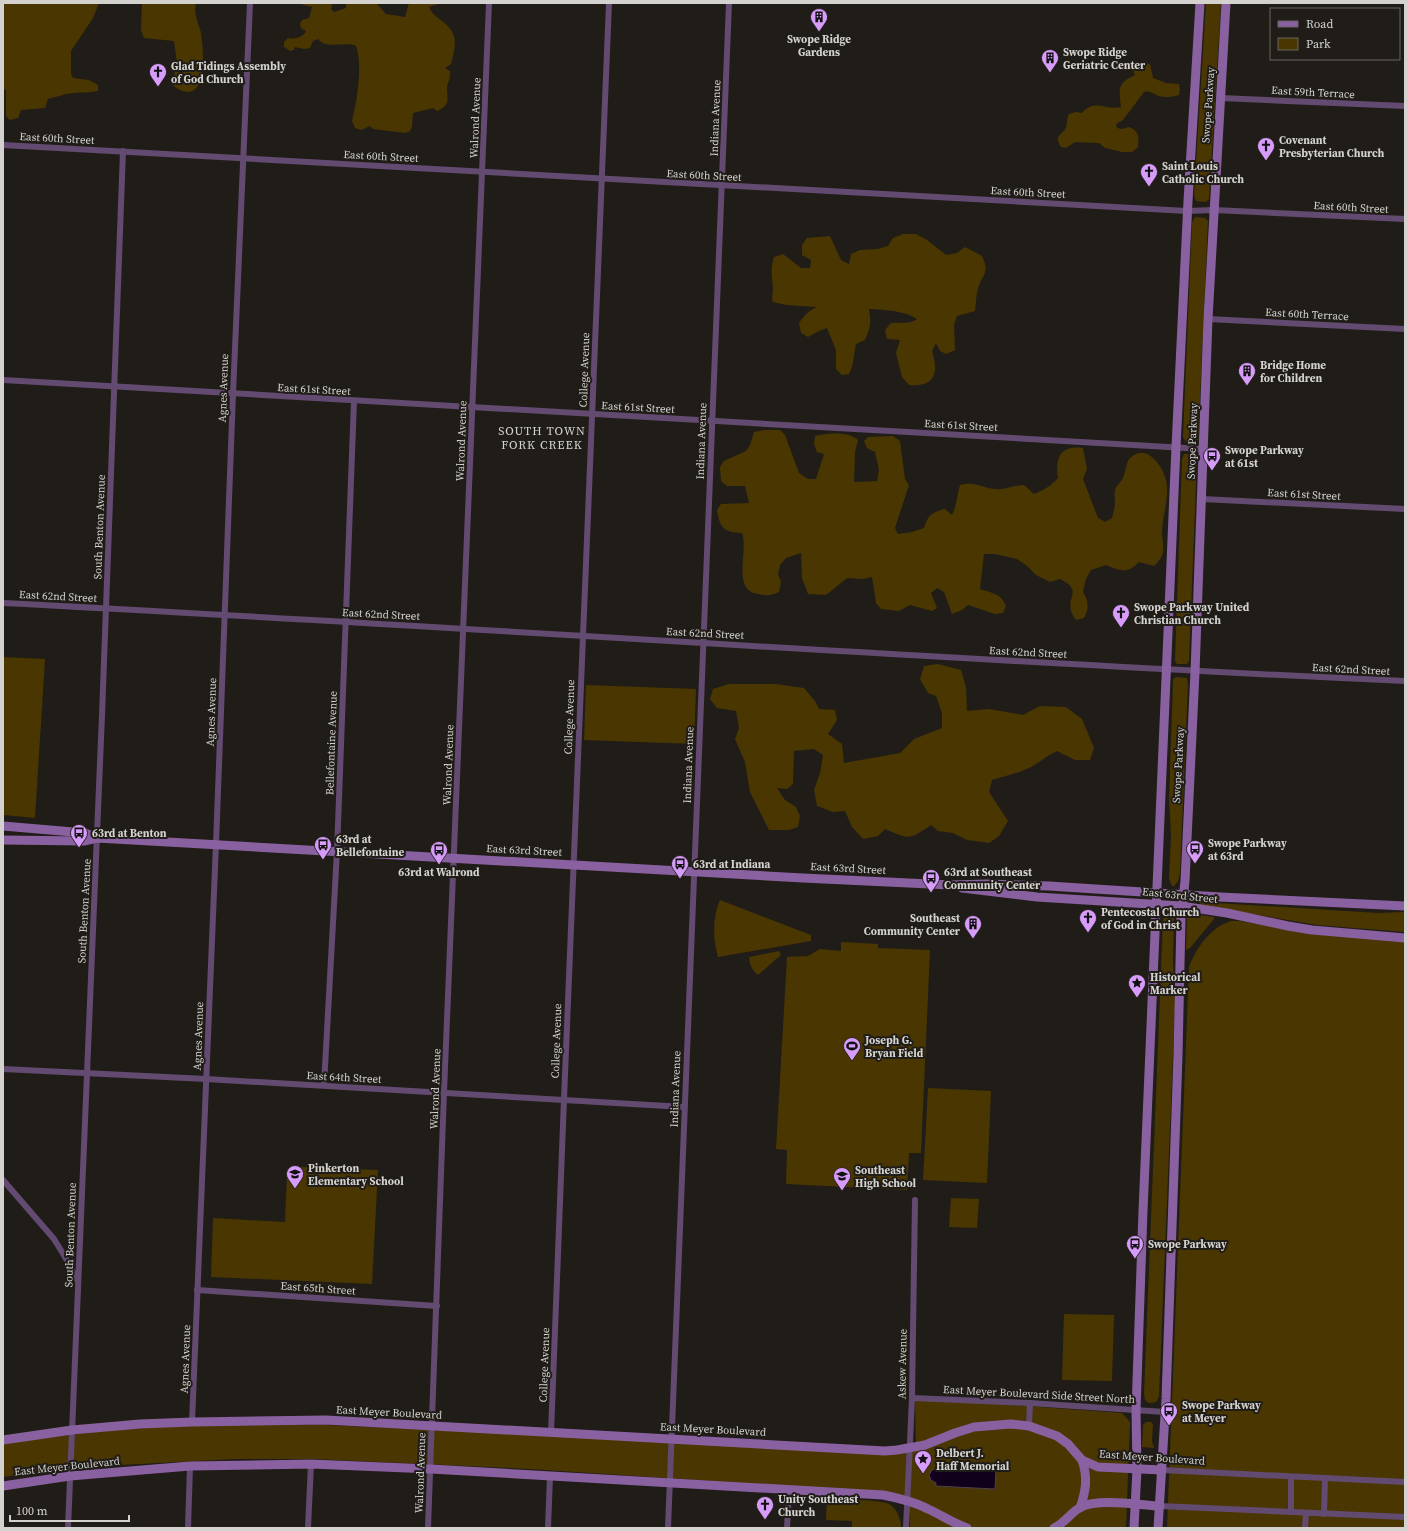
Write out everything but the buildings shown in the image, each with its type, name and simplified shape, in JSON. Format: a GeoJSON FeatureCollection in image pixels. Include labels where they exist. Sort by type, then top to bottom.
{"type":"FeatureCollection","features":[{"type":"Feature","properties":{"kind":"main road","name":"Swope Parkway"},"geometry":{"type":"LineString","coordinates":[[1134,1528],[1137,1469],[1136,1410],[1166,670],[1187,211],[1200,3]]}},
{"type":"Feature","properties":{"kind":"main road","name":"Swope Parkway"},"geometry":{"type":"LineString","coordinates":[[1158,1528],[1165,1412],[1182,906],[1195,672],[1208,319],[1226,3]]}},
{"type":"Feature","properties":{"kind":"main road","name":"East 63rd Street"},"geometry":{"type":"LineString","coordinates":[[3,826],[85,833],[97,838]]}},
{"type":"Feature","properties":{"kind":"main road","name":"East 63rd Street"},"geometry":{"type":"LineString","coordinates":[[3,840],[84,840],[97,838],[694,872],[951,885],[987,884],[1049,886],[1220,897],[1405,906]]}},
{"type":"Feature","properties":{"kind":"main road","name":"East 63rd Street"},"geometry":{"type":"LineString","coordinates":[[951,885],[966,890],[1037,897],[1182,906],[1227,913],[1312,930],[1405,938]]}},
{"type":"Feature","properties":{"kind":"main road","name":"East Meyer Boulevard"},"geometry":{"type":"LineString","coordinates":[[3,1440],[72,1430],[140,1424],[326,1420],[882,1451],[925,1445],[974,1427],[1011,1424],[1029,1426],[1057,1436],[1068,1444],[1082,1460],[1098,1467],[1162,1470]]}},
{"type":"Feature","properties":{"kind":"main road"},"geometry":{"type":"LineString","coordinates":[[1080,1508],[1086,1491],[1086,1478],[1082,1460]]}},
{"type":"Feature","properties":{"kind":"main road","name":"East Meyer Boulevard"},"geometry":{"type":"LineString","coordinates":[[3,1486],[70,1476],[190,1466],[311,1464],[431,1469],[896,1497],[926,1508],[967,1528]]}},
{"type":"Feature","properties":{"kind":"main road"},"geometry":{"type":"LineString","coordinates":[[1054,1528],[1068,1519],[1080,1508],[1092,1503],[1160,1506]]}},
{"type":"Feature","properties":{"kind":"street","name":"Agnes Avenue"},"geometry":{"type":"LineString","coordinates":[[192,1422],[250,3]]}},
{"type":"Feature","properties":{"kind":"street","name":"Walrond Avenue"},"geometry":{"type":"LineString","coordinates":[[428,1528],[444,1092],[489,3]]}},
{"type":"Feature","properties":{"kind":"street","name":"College Avenue"},"geometry":{"type":"LineString","coordinates":[[551,1433],[582,636],[609,3]]}},
{"type":"Feature","properties":{"kind":"street","name":"Indiana Avenue"},"geometry":{"type":"LineString","coordinates":[[668,1528],[729,3]]}},
{"type":"Feature","properties":{"kind":"street","name":"East 59th Terrace"},"geometry":{"type":"LineString","coordinates":[[1221,98],[1405,106]]}},
{"type":"Feature","properties":{"kind":"street","name":"East 60th Street"},"geometry":{"type":"LineString","coordinates":[[3,145],[1187,211],[1214,210],[1405,219]]}},
{"type":"Feature","properties":{"kind":"street","name":"South Benton Avenue"},"geometry":{"type":"LineString","coordinates":[[68,1528],[124,151]]}},
{"type":"Feature","properties":{"kind":"street","name":"East 60th Terrace"},"geometry":{"type":"LineString","coordinates":[[1208,319],[1405,329]]}},
{"type":"Feature","properties":{"kind":"street","name":"East 61st Street"},"geometry":{"type":"LineString","coordinates":[[3,380],[1203,449]]}},
{"type":"Feature","properties":{"kind":"street","name":"Bellefontaine Avenue"},"geometry":{"type":"LineString","coordinates":[[324,1085],[337,852],[354,401]]}},
{"type":"Feature","properties":{"kind":"street","name":"East 61st Street"},"geometry":{"type":"LineString","coordinates":[[1202,499],[1405,509]]}},
{"type":"Feature","properties":{"kind":"street","name":"East 62nd Street"},"geometry":{"type":"LineString","coordinates":[[3,603],[1195,672],[1405,682]]}},
{"type":"Feature","properties":{"kind":"street","name":"East 64th Street"},"geometry":{"type":"LineString","coordinates":[[3,1069],[324,1085],[444,1092],[451,1094],[564,1099],[684,1107]]}},
{"type":"Feature","properties":{"kind":"street"},"geometry":{"type":"LineString","coordinates":[[3,1180],[54,1239],[78,1281]]}},
{"type":"Feature","properties":{"kind":"street","name":"Askew Avenue"},"geometry":{"type":"LineString","coordinates":[[906,1528],[912,1398],[915,1200]]}},
{"type":"Feature","properties":{"kind":"street","name":"East 65th Street"},"geometry":{"type":"LineString","coordinates":[[198,1290],[437,1306]]}},
{"type":"Feature","properties":{"kind":"street","name":"East Meyer Boulevard Side Street North"},"geometry":{"type":"LineString","coordinates":[[912,1398],[1030,1403],[1165,1412]]}},
{"type":"Feature","properties":{"kind":"street"},"geometry":{"type":"LineString","coordinates":[[1029,1426],[1030,1403]]}},
{"type":"Feature","properties":{"kind":"street"},"geometry":{"type":"LineString","coordinates":[[308,1528],[311,1464]]}},
{"type":"Feature","properties":{"kind":"street"},"geometry":{"type":"LineString","coordinates":[[188,1528],[190,1466]]}},
{"type":"Feature","properties":{"kind":"street","name":"East Meyer Boulevard"},"geometry":{"type":"LineString","coordinates":[[1162,1470],[1405,1482]]}},
{"type":"Feature","properties":{"kind":"street"},"geometry":{"type":"LineString","coordinates":[[548,1528],[550,1476]]}},
{"type":"Feature","properties":{"kind":"street"},"geometry":{"type":"LineString","coordinates":[[1291,1477],[1291,1512]]}},
{"type":"Feature","properties":{"kind":"street"},"geometry":{"type":"LineString","coordinates":[[1324,1514],[1325,1479]]}},
{"type":"Feature","properties":{"kind":"street"},"geometry":{"type":"LineString","coordinates":[[787,1528],[788,1490]]}},
{"type":"Feature","properties":{"kind":"street"},"geometry":{"type":"LineString","coordinates":[[1160,1506],[1405,1517]]}},
{"type":"Feature","properties":{"kind":"street"},"geometry":{"type":"LineString","coordinates":[[1306,1513],[1306,1528]]}},
{"type":"Feature","properties":{"kind":"green space"},"geometry":{"type":"Polygon","coordinates":[[[3,3],[99,3],[93,18],[71,51],[71,74],[73,78],[89,80],[98,85],[98,91],[70,93],[48,99],[45,108],[21,110],[18,118],[10,120],[6,116],[6,91],[3,87],[3,3]]]}},
{"type":"Feature","properties":{"kind":"green space"},"geometry":{"type":"Polygon","coordinates":[[[142,3],[196,3],[195,11],[201,33],[203,48],[203,67],[199,85],[194,90],[188,92],[183,91],[172,84],[177,63],[174,41],[144,38],[141,30],[142,3]]]}},
{"type":"Feature","properties":{"kind":"green space"},"geometry":{"type":"Polygon","coordinates":[[[297,3],[332,3],[331,9],[334,12],[346,8],[346,3],[377,4],[386,14],[405,17],[409,3],[441,3],[429,7],[451,31],[455,40],[451,64],[445,68],[450,71],[447,87],[448,98],[446,104],[437,111],[433,108],[413,113],[412,127],[410,131],[405,133],[373,129],[370,126],[361,130],[355,128],[352,121],[356,104],[359,73],[356,46],[347,44],[331,45],[318,39],[313,41],[310,48],[304,49],[295,47],[294,50],[290,51],[284,47],[284,42],[288,38],[298,38],[306,31],[301,28],[300,24],[302,20],[309,18],[312,7],[297,3]]]}},
{"type":"Feature","properties":{"kind":"green space"},"geometry":{"type":"Polygon","coordinates":[[[1206,3],[1221,3],[1209,199],[1206,202],[1196,201],[1194,195],[1206,3]]]}},
{"type":"Feature","properties":{"kind":"green space"},"geometry":{"type":"Polygon","coordinates":[[[1137,64],[1150,64],[1153,78],[1166,83],[1179,84],[1180,90],[1179,95],[1169,97],[1144,92],[1123,120],[1116,124],[1117,128],[1122,129],[1129,127],[1137,132],[1138,147],[1132,152],[1122,152],[1105,148],[1099,143],[1075,142],[1066,148],[1061,147],[1058,137],[1065,130],[1069,114],[1076,112],[1082,113],[1091,106],[1110,108],[1121,107],[1120,87],[1125,81],[1135,75],[1133,67],[1137,64]]]}},
{"type":"Feature","properties":{"kind":"green space"},"geometry":{"type":"Polygon","coordinates":[[[1196,217],[1205,218],[1208,221],[1198,440],[1194,443],[1186,442],[1183,437],[1192,223],[1196,217]]]}},
{"type":"Feature","properties":{"kind":"green space"},"geometry":{"type":"Polygon","coordinates":[[[903,234],[916,234],[927,240],[946,255],[957,253],[965,247],[982,256],[986,270],[978,288],[975,311],[957,316],[954,325],[955,350],[946,354],[940,351],[936,343],[932,351],[935,372],[930,381],[925,384],[909,385],[902,377],[896,353],[900,340],[887,339],[885,330],[891,323],[908,323],[917,319],[900,312],[869,309],[870,324],[865,340],[856,344],[852,367],[849,374],[842,375],[836,369],[836,350],[827,328],[808,337],[801,333],[799,323],[807,314],[817,307],[786,305],[773,302],[772,269],[774,257],[783,254],[801,268],[810,268],[811,260],[802,255],[802,245],[807,238],[830,236],[841,260],[849,264],[851,254],[860,250],[877,249],[888,246],[893,238],[903,234]]]}},
{"type":"Feature","properties":{"kind":"green space"},"geometry":{"type":"Polygon","coordinates":[[[764,430],[780,430],[785,435],[799,473],[808,479],[816,479],[824,454],[817,452],[814,444],[815,436],[826,434],[843,434],[854,437],[858,440],[855,452],[854,482],[877,481],[879,470],[875,452],[867,448],[864,441],[868,437],[893,436],[900,441],[905,479],[909,485],[895,528],[898,534],[924,528],[929,517],[937,511],[945,509],[952,515],[960,485],[970,484],[999,489],[1024,485],[1034,494],[1041,491],[1050,486],[1058,478],[1057,464],[1061,454],[1064,451],[1075,448],[1083,448],[1087,469],[1083,479],[1098,518],[1105,522],[1112,518],[1115,505],[1115,490],[1123,478],[1129,459],[1136,454],[1148,454],[1158,463],[1161,468],[1167,486],[1162,526],[1163,554],[1154,566],[1139,562],[1127,570],[1119,570],[1106,565],[1091,570],[1086,579],[1083,592],[1088,605],[1087,611],[1084,618],[1076,620],[1071,612],[1070,605],[1073,590],[1067,583],[1060,579],[1050,582],[1036,575],[1017,559],[995,554],[984,554],[980,589],[995,594],[1001,598],[1006,606],[1003,613],[995,614],[968,605],[962,610],[952,614],[944,592],[937,588],[931,593],[937,608],[932,611],[910,605],[899,611],[881,609],[876,603],[872,577],[863,579],[847,578],[826,595],[808,594],[802,578],[801,553],[786,558],[780,565],[778,574],[781,582],[779,592],[769,595],[758,594],[750,591],[745,585],[743,578],[742,569],[744,541],[742,533],[731,532],[724,528],[721,525],[717,510],[721,504],[749,503],[745,486],[727,486],[721,481],[720,467],[724,461],[746,451],[750,445],[754,432],[764,430]]]}},
{"type":"Feature","properties":{"kind":"green space"},"geometry":{"type":"Polygon","coordinates":[[[1184,454],[1195,454],[1197,459],[1189,661],[1187,664],[1177,664],[1175,661],[1182,459],[1184,454]]]}},
{"type":"Feature","properties":{"kind":"green space"},"geometry":{"type":"Polygon","coordinates":[[[3,657],[45,659],[35,818],[3,815],[3,657]]]}},
{"type":"Feature","properties":{"kind":"green space"},"geometry":{"type":"Polygon","coordinates":[[[938,664],[961,670],[966,687],[967,711],[989,709],[1023,715],[1040,706],[1066,707],[1082,719],[1094,748],[1090,760],[1075,760],[1057,751],[1026,769],[992,780],[989,792],[1008,821],[999,836],[989,843],[967,840],[953,833],[938,831],[931,825],[913,836],[908,837],[899,835],[885,829],[878,836],[863,839],[852,827],[845,811],[833,812],[817,806],[814,790],[820,773],[823,755],[814,749],[794,751],[793,784],[787,789],[777,788],[785,800],[796,807],[800,816],[798,827],[789,830],[769,830],[750,792],[745,762],[735,739],[739,728],[736,711],[717,708],[710,699],[713,689],[729,684],[776,684],[804,688],[815,701],[819,709],[835,710],[837,720],[828,734],[842,744],[844,763],[900,753],[914,739],[942,728],[942,713],[936,696],[928,693],[920,679],[924,666],[938,664]]]}},
{"type":"Feature","properties":{"kind":"green space"},"geometry":{"type":"Polygon","coordinates":[[[1176,677],[1187,678],[1188,684],[1180,872],[1178,881],[1174,886],[1172,886],[1169,879],[1171,834],[1169,799],[1173,679],[1176,677]]]}},
{"type":"Feature","properties":{"kind":"green space"},"geometry":{"type":"Polygon","coordinates":[[[586,685],[696,689],[694,744],[584,740],[586,685]]]}},
{"type":"Feature","properties":{"kind":"green space"},"geometry":{"type":"Polygon","coordinates":[[[720,900],[811,935],[811,941],[718,957],[714,928],[717,907],[720,900]]]}},
{"type":"Feature","properties":{"kind":"green space"},"geometry":{"type":"Polygon","coordinates":[[[1200,902],[1378,913],[1405,912],[1405,932],[1317,925],[1200,905],[1200,902]]]}},
{"type":"Feature","properties":{"kind":"green space"},"geometry":{"type":"Polygon","coordinates":[[[1170,913],[1174,919],[1173,960],[1175,1005],[1159,1397],[1156,1402],[1149,1403],[1145,1400],[1144,1393],[1163,920],[1166,915],[1170,913]]]}},
{"type":"Feature","properties":{"kind":"green space"},"geometry":{"type":"Polygon","coordinates":[[[1187,913],[1214,917],[1214,919],[1190,948],[1186,950],[1187,913]]]}},
{"type":"Feature","properties":{"kind":"green space"},"geometry":{"type":"Polygon","coordinates":[[[1231,921],[1240,921],[1311,934],[1405,942],[1405,1528],[1167,1528],[1189,967],[1205,939],[1217,928],[1231,921]]]}},
{"type":"Feature","properties":{"kind":"green space","name":"Joseph G. Bryan Field"},"geometry":{"type":"Polygon","coordinates":[[[841,942],[878,944],[878,948],[930,950],[921,1153],[909,1153],[907,1190],[786,1184],[787,1150],[776,1149],[787,957],[808,956],[820,949],[841,951],[841,942]]]}},
{"type":"Feature","properties":{"kind":"green space"},"geometry":{"type":"Polygon","coordinates":[[[779,951],[781,955],[758,975],[751,965],[749,957],[779,951]]]}},
{"type":"Feature","properties":{"kind":"green space"},"geometry":{"type":"Polygon","coordinates":[[[928,1088],[991,1091],[987,1183],[923,1180],[928,1088]]]}},
{"type":"Feature","properties":{"kind":"green space"},"geometry":{"type":"Polygon","coordinates":[[[300,1167],[378,1170],[372,1284],[211,1277],[213,1218],[285,1222],[287,1174],[300,1174],[300,1167]]]}},
{"type":"Feature","properties":{"kind":"green space"},"geometry":{"type":"Polygon","coordinates":[[[951,1198],[979,1199],[977,1228],[949,1227],[951,1198]]]}},
{"type":"Feature","properties":{"kind":"green space"},"geometry":{"type":"Polygon","coordinates":[[[1064,1314],[1114,1315],[1112,1381],[1062,1380],[1064,1314]]]}},
{"type":"Feature","properties":{"kind":"green space"},"geometry":{"type":"Polygon","coordinates":[[[920,1398],[1122,1413],[1130,1422],[1126,1528],[910,1528],[910,1511],[896,1493],[529,1469],[314,1459],[235,1459],[101,1466],[50,1470],[3,1477],[3,1443],[113,1430],[200,1425],[326,1425],[916,1450],[915,1401],[920,1398]]]}},
{"type":"Feature","properties":{"kind":"green space"},"geometry":{"type":"Polygon","coordinates":[[[1146,1422],[1151,1422],[1153,1424],[1152,1441],[1154,1448],[1142,1447],[1143,1425],[1146,1422]]]}},
{"type":"Feature","properties":{"kind":"green space"},"geometry":{"type":"Polygon","coordinates":[[[827,1498],[889,1504],[898,1514],[901,1528],[852,1528],[852,1521],[826,1520],[827,1498]]]}},
{"type":"Feature","properties":{"kind":"shaded area"},"geometry":{"type":"Polygon","coordinates":[[[937,1465],[996,1468],[995,1489],[936,1486],[936,1483],[931,1480],[929,1475],[932,1470],[937,1468],[937,1465]]]}},
{"type":"Feature","properties":{"kind":"place","name":"Swope Ridge Gardens"},"geometry":{"type":"Point","coordinates":[819,32]}},
{"type":"Feature","properties":{"kind":"place","name":"Swope Ridge Geriatric Center"},"geometry":{"type":"Point","coordinates":[1050,73]}},
{"type":"Feature","properties":{"kind":"place","name":"Glad Tidings Assembly of God Church"},"geometry":{"type":"Point","coordinates":[158,87]}},
{"type":"Feature","properties":{"kind":"place","name":"Covenant Presbyterian Church"},"geometry":{"type":"Point","coordinates":[1266,161]}},
{"type":"Feature","properties":{"kind":"place","name":"Saint Louis Catholic Church"},"geometry":{"type":"Point","coordinates":[1149,187]}},
{"type":"Feature","properties":{"kind":"place","name":"Bridge Home for Children"},"geometry":{"type":"Point","coordinates":[1247,386]}},
{"type":"Feature","properties":{"kind":"place","name":"Swope Parkway at 61st"},"geometry":{"type":"Point","coordinates":[1212,471]}},
{"type":"Feature","properties":{"kind":"place","name":"Swope Parkway United Christian Church"},"geometry":{"type":"Point","coordinates":[1121,628]}},
{"type":"Feature","properties":{"kind":"place","name":"63rd at Benton"},"geometry":{"type":"Point","coordinates":[79,848]}},
{"type":"Feature","properties":{"kind":"place","name":"63rd at Bellefontaine"},"geometry":{"type":"Point","coordinates":[323,860]}},
{"type":"Feature","properties":{"kind":"place","name":"Swope Parkway at 63rd"},"geometry":{"type":"Point","coordinates":[1195,864]}},
{"type":"Feature","properties":{"kind":"place","name":"63rd at Walrond"},"geometry":{"type":"Point","coordinates":[439,865]}},
{"type":"Feature","properties":{"kind":"place","name":"63rd at Indiana"},"geometry":{"type":"Point","coordinates":[680,879]}},
{"type":"Feature","properties":{"kind":"place","name":"63rd at Southeast Community Center"},"geometry":{"type":"Point","coordinates":[931,893]}},
{"type":"Feature","properties":{"kind":"place","name":"Pentecostal Church of God in Christ"},"geometry":{"type":"Point","coordinates":[1088,933]}},
{"type":"Feature","properties":{"kind":"place","name":"Southeast Community Center"},"geometry":{"type":"Point","coordinates":[973,939]}},
{"type":"Feature","properties":{"kind":"place","name":"Historical Marker"},"geometry":{"type":"Point","coordinates":[1137,998]}},
{"type":"Feature","properties":{"kind":"place","name":"Joseph G. Bryan Field"},"geometry":{"type":"Point","coordinates":[852,1061]}},
{"type":"Feature","properties":{"kind":"place","name":"Pinkerton Elementary School"},"geometry":{"type":"Point","coordinates":[295,1189]}},
{"type":"Feature","properties":{"kind":"place","name":"Southeast High School"},"geometry":{"type":"Point","coordinates":[842,1191]}},
{"type":"Feature","properties":{"kind":"place","name":"Swope Parkway"},"geometry":{"type":"Point","coordinates":[1135,1259]}},
{"type":"Feature","properties":{"kind":"place","name":"Swope Parkway at Meyer"},"geometry":{"type":"Point","coordinates":[1169,1426]}},
{"type":"Feature","properties":{"kind":"place","name":"Delbert J. Haff Memorial"},"geometry":{"type":"Point","coordinates":[923,1474]}},
{"type":"Feature","properties":{"kind":"place","name":"Unity Southeast Church"},"geometry":{"type":"Point","coordinates":[765,1520]}},
{"type":"Feature","properties":{"kind":"district","name":"SOUTH TOWN FORK CREEK"},"geometry":{"type":"Point","coordinates":[542,438]}}]}
